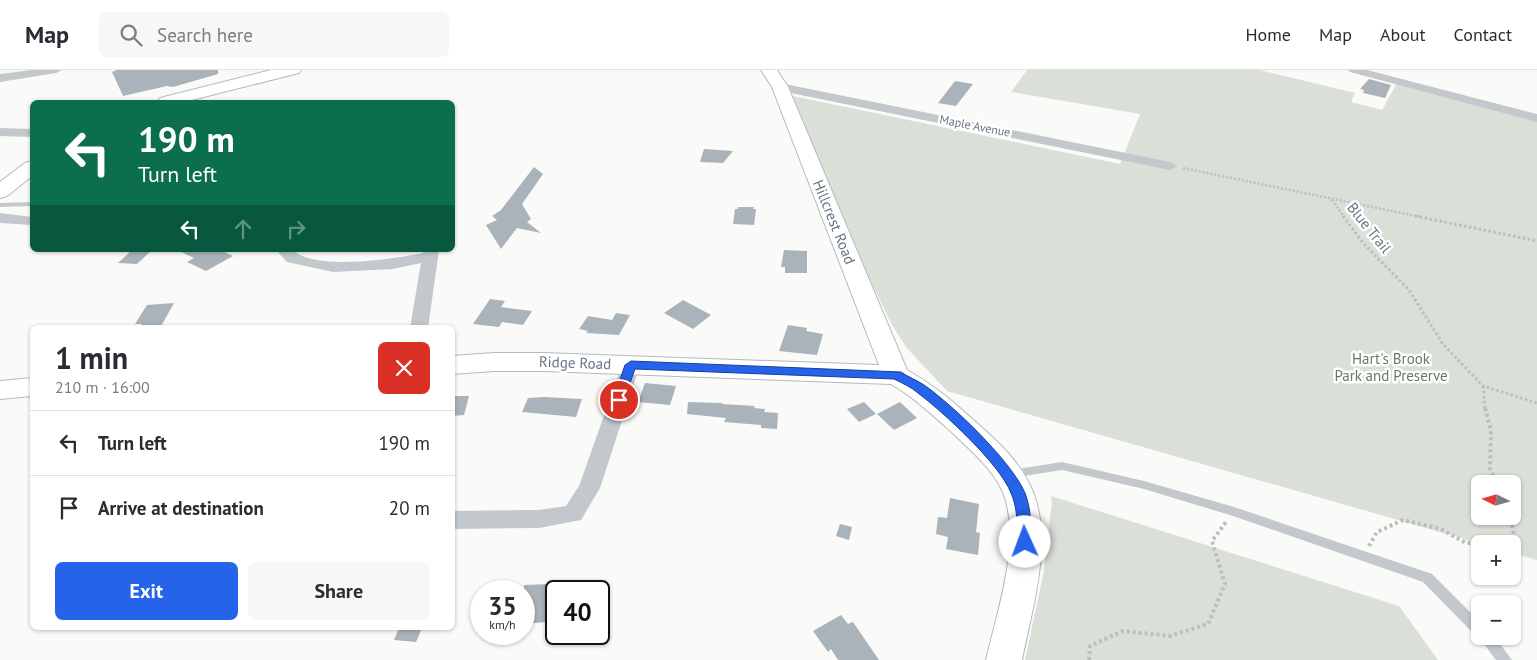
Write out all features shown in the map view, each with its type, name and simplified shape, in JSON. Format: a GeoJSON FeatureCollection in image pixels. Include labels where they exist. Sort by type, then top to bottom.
{"type":"FeatureCollection","features":[{"type":"Feature","properties":{"kind":"street"},"geometry":{"type":"LineString","coordinates":[[0,78],[56,70]]}},
{"type":"Feature","properties":{"kind":"street"},"geometry":{"type":"LineString","coordinates":[[174,100],[292,70]]}},
{"type":"Feature","properties":{"kind":"street"},"geometry":{"type":"LineString","coordinates":[[1354,70],[1537,118]]}},
{"type":"Feature","properties":{"kind":"street","name":"Maple Avenue"},"geometry":{"type":"LineString","coordinates":[[774,78],[1170,166]]}},
{"type":"Feature","properties":{"kind":"street","name":"Hillcrest Road"},"geometry":{"type":"LineString","coordinates":[[774,78],[882,336],[896,375]]}},
{"type":"Feature","properties":{"kind":"street"},"geometry":{"type":"LineString","coordinates":[[0,132],[30,133]]}},
{"type":"Feature","properties":{"kind":"street"},"geometry":{"type":"LineString","coordinates":[[0,192],[30,169]]}},
{"type":"Feature","properties":{"kind":"street"},"geometry":{"type":"LineString","coordinates":[[0,218],[30,221]]}},
{"type":"Feature","properties":{"kind":"street"},"geometry":{"type":"LineString","coordinates":[[286,252],[293,259],[333,267],[393,264],[430,254],[428,279],[420,325]]}},
{"type":"Feature","properties":{"kind":"street","name":"Ridge Road"},"geometry":{"type":"LineString","coordinates":[[455,366],[494,362],[896,375],[920,388],[976,438],[1008,475],[1018,492],[1026,528],[1024,557],[1004,660]]}},
{"type":"Feature","properties":{"kind":"street"},"geometry":{"type":"LineString","coordinates":[[455,520],[538,519],[573,514],[589,488],[631,365]]}},
{"type":"Feature","properties":{"kind":"street"},"geometry":{"type":"LineString","coordinates":[[0,390],[30,388]]}},
{"type":"Feature","properties":{"kind":"lane"},"geometry":{"type":"LineString","coordinates":[[0,204],[30,204]]}},
{"type":"Feature","properties":{"kind":"lane"},"geometry":{"type":"LineString","coordinates":[[1008,475],[1062,466],[1087,470],[1234,512],[1427,578],[1471,622]]}},
{"type":"Feature","properties":{"kind":"lane"},"geometry":{"type":"LineString","coordinates":[[1492,645],[1505,660]]}},
{"type":"Feature","properties":{"kind":"path"},"geometry":{"type":"LineString","coordinates":[[1170,166],[1332,199]]}},
{"type":"Feature","properties":{"kind":"path","name":"Blue Trail"},"geometry":{"type":"LineString","coordinates":[[1332,199],[1537,241]]}},
{"type":"Feature","properties":{"kind":"path","name":"Blue Trail"},"geometry":{"type":"LineString","coordinates":[[1332,199],[1363,243],[1409,290],[1443,344],[1483,386]]}},
{"type":"Feature","properties":{"kind":"path"},"geometry":{"type":"LineString","coordinates":[[1493,475],[1490,469],[1491,431],[1484,406],[1483,386],[1537,404]]}},
{"type":"Feature","properties":{"kind":"path"},"geometry":{"type":"LineString","coordinates":[[1089,660],[1090,646],[1122,631],[1170,636],[1208,624],[1225,584],[1212,541],[1234,512]]}},
{"type":"Feature","properties":{"kind":"path"},"geometry":{"type":"LineString","coordinates":[[1363,556],[1377,532],[1403,520],[1440,529],[1466,543],[1515,540],[1512,525]]}},
{"type":"Feature","properties":{"kind":"green space","name":"Hart's Brook Park and Preserve"},"geometry":{"type":"Polygon","coordinates":[[[1027,70],[1260,70],[1355,93],[1351,102],[1382,110],[1397,83],[1537,120],[1537,560],[1521,555],[1521,535],[1471,535],[1471,541],[947,391],[906,347],[892,325],[862,263],[793,96],[1120,164],[1140,114],[1011,92],[1027,70]]]}},
{"type":"Feature","properties":{"kind":"green space"},"geometry":{"type":"Polygon","coordinates":[[[1051,496],[1399,606],[1438,660],[1025,660],[1044,571],[1052,502],[1051,496]]]}},
{"type":"Feature","properties":{"kind":"building"},"geometry":{"type":"Polygon","coordinates":[[[117,70],[218,70],[218,74],[173,87],[167,86],[123,96],[112,72],[117,70]]]}},
{"type":"Feature","properties":{"kind":"building"},"geometry":{"type":"Polygon","coordinates":[[[1369,79],[1391,85],[1385,98],[1363,93],[1364,90],[1360,89],[1369,79]]]}},
{"type":"Feature","properties":{"kind":"building"},"geometry":{"type":"Polygon","coordinates":[[[955,81],[973,84],[956,106],[938,103],[955,81]]]}},
{"type":"Feature","properties":{"kind":"building"},"geometry":{"type":"Polygon","coordinates":[[[704,149],[733,151],[723,163],[700,162],[704,149]]]}},
{"type":"Feature","properties":{"kind":"building"},"geometry":{"type":"Polygon","coordinates":[[[534,167],[543,174],[522,204],[531,219],[527,222],[541,233],[517,228],[501,249],[486,225],[497,220],[492,216],[501,210],[534,167]]]}},
{"type":"Feature","properties":{"kind":"building"},"geometry":{"type":"Polygon","coordinates":[[[738,207],[754,207],[753,209],[756,209],[754,225],[733,224],[735,209],[738,209],[738,207]]]}},
{"type":"Feature","properties":{"kind":"building"},"geometry":{"type":"Polygon","coordinates":[[[784,250],[807,251],[807,273],[785,273],[785,267],[781,267],[784,250]]]}},
{"type":"Feature","properties":{"kind":"building"},"geometry":{"type":"Polygon","coordinates":[[[130,252],[150,252],[137,264],[118,263],[130,252]]]}},
{"type":"Feature","properties":{"kind":"building"},"geometry":{"type":"Polygon","coordinates":[[[181,252],[224,252],[233,256],[206,271],[187,262],[194,258],[181,252]]]}},
{"type":"Feature","properties":{"kind":"building"},"geometry":{"type":"Polygon","coordinates":[[[490,299],[505,301],[501,307],[532,311],[523,325],[502,322],[499,327],[473,324],[490,299]]]}},
{"type":"Feature","properties":{"kind":"building"},"geometry":{"type":"Polygon","coordinates":[[[683,300],[711,315],[693,329],[664,313],[683,300]]]}},
{"type":"Feature","properties":{"kind":"building"},"geometry":{"type":"Polygon","coordinates":[[[174,303],[162,325],[135,324],[147,305],[174,303]]]}},
{"type":"Feature","properties":{"kind":"building"},"geometry":{"type":"Polygon","coordinates":[[[616,313],[630,315],[619,335],[586,333],[588,331],[579,329],[588,316],[612,320],[616,313]]]}},
{"type":"Feature","properties":{"kind":"building"},"geometry":{"type":"Polygon","coordinates":[[[788,325],[807,328],[806,331],[823,334],[817,355],[779,351],[788,325]]]}},
{"type":"Feature","properties":{"kind":"building"},"geometry":{"type":"Polygon","coordinates":[[[645,383],[676,386],[670,405],[638,402],[645,383]]]}},
{"type":"Feature","properties":{"kind":"building"},"geometry":{"type":"Polygon","coordinates":[[[455,396],[469,396],[464,415],[455,416],[455,396]]]}},
{"type":"Feature","properties":{"kind":"building"},"geometry":{"type":"Polygon","coordinates":[[[528,398],[582,399],[576,417],[522,412],[528,398]]]}},
{"type":"Feature","properties":{"kind":"building"},"geometry":{"type":"Polygon","coordinates":[[[688,402],[755,406],[754,408],[765,409],[764,412],[778,413],[777,429],[761,428],[761,425],[724,422],[726,418],[687,414],[688,402]]]}},
{"type":"Feature","properties":{"kind":"building"},"geometry":{"type":"Polygon","coordinates":[[[864,402],[876,414],[859,422],[847,409],[864,402]]]}},
{"type":"Feature","properties":{"kind":"building"},"geometry":{"type":"Polygon","coordinates":[[[900,402],[917,418],[894,430],[877,414],[900,402]]]}},
{"type":"Feature","properties":{"kind":"building"},"geometry":{"type":"Polygon","coordinates":[[[950,498],[979,504],[976,532],[980,533],[978,555],[946,549],[948,537],[936,534],[938,517],[947,518],[950,498]]]}},
{"type":"Feature","properties":{"kind":"building"},"geometry":{"type":"Polygon","coordinates":[[[840,524],[852,527],[849,540],[836,536],[840,524]]]}},
{"type":"Feature","properties":{"kind":"building"},"geometry":{"type":"Polygon","coordinates":[[[545,584],[545,622],[535,623],[535,585],[545,584]]]}},
{"type":"Feature","properties":{"kind":"building"},"geometry":{"type":"Polygon","coordinates":[[[841,615],[848,624],[853,622],[879,660],[838,660],[831,649],[828,652],[813,631],[841,615]]]}},
{"type":"Feature","properties":{"kind":"building"},"geometry":{"type":"Polygon","coordinates":[[[398,630],[421,630],[416,642],[394,640],[398,630]]]}},
{"type":"Feature","properties":{"kind":"route"},"geometry":{"type":"LineString","coordinates":[[619,400],[631,365],[896,375],[920,388],[976,438],[995,458],[1018,492],[1026,528],[1025,542]]}}]}
